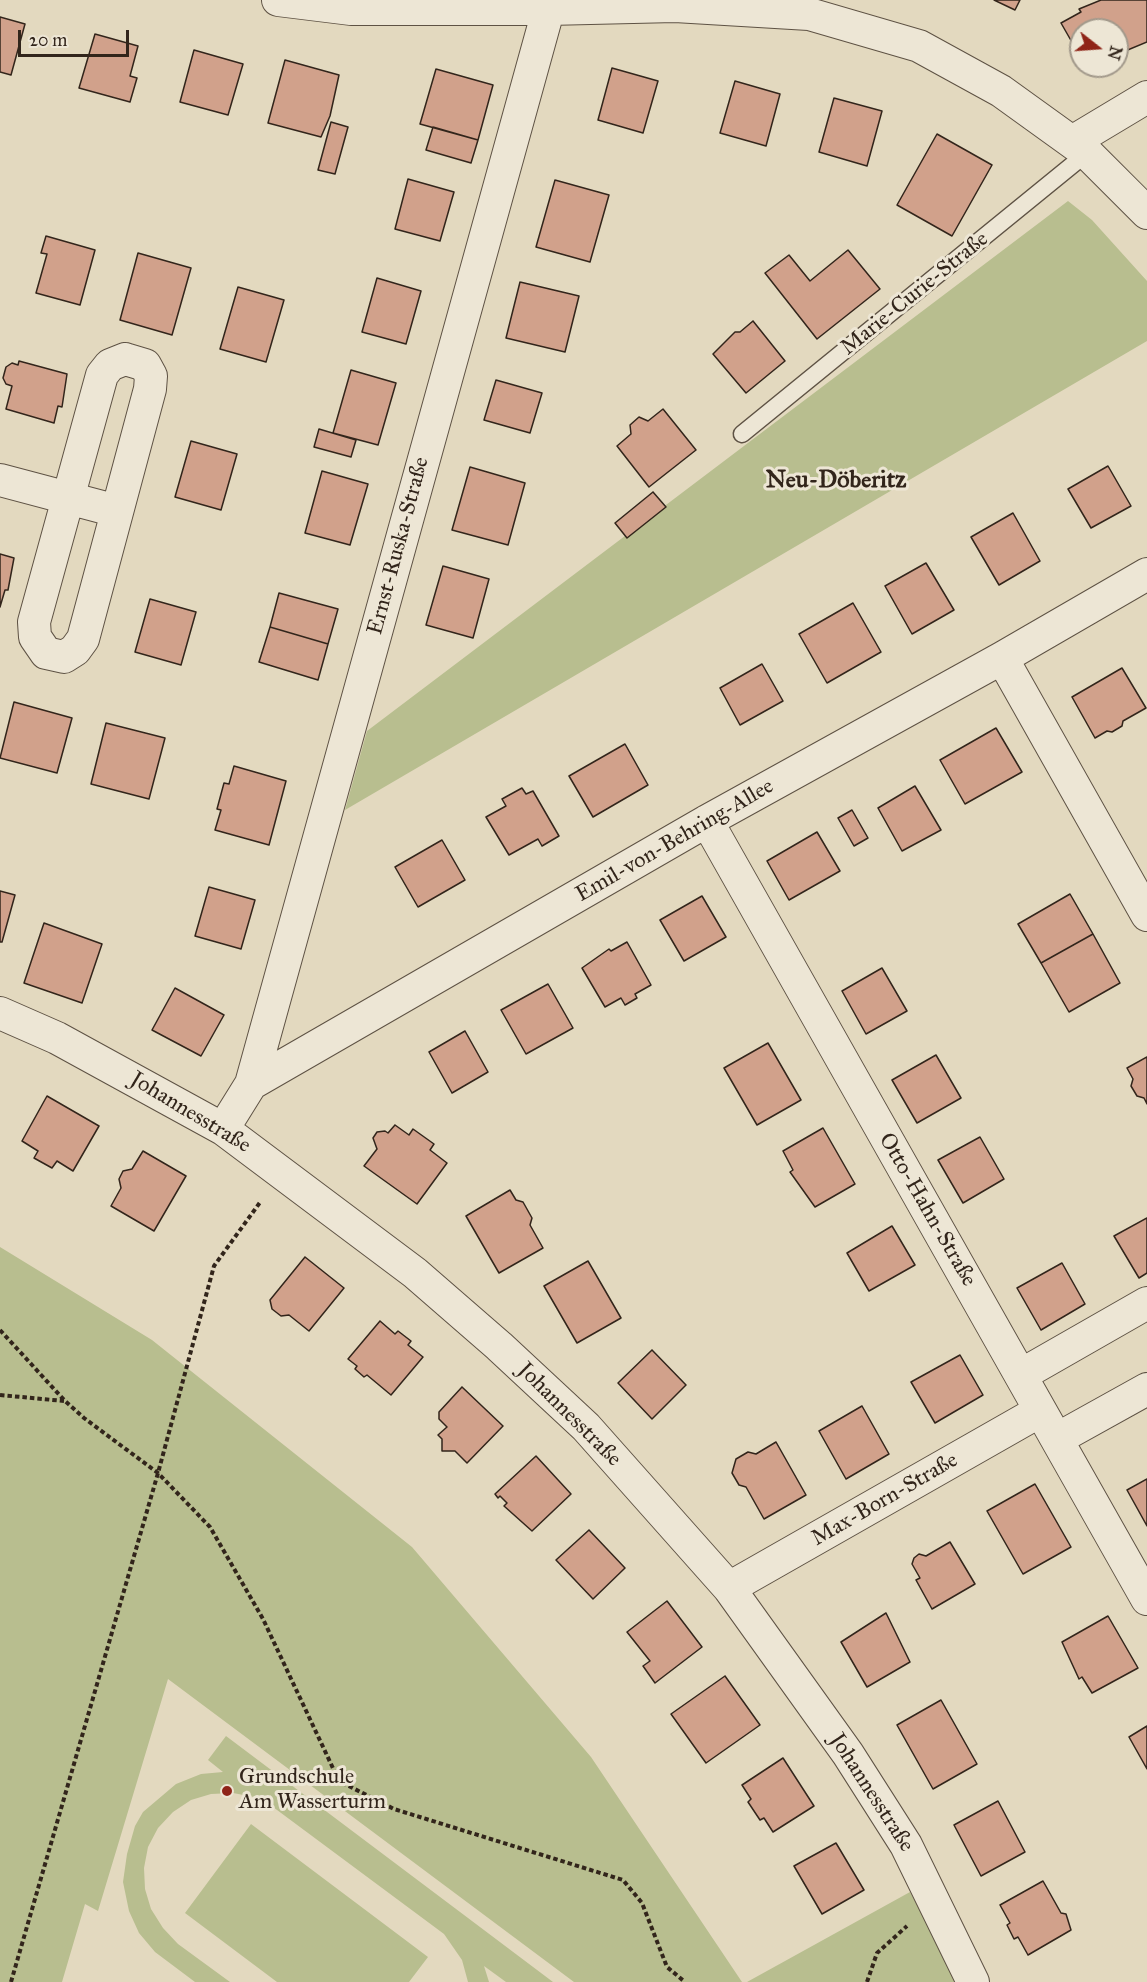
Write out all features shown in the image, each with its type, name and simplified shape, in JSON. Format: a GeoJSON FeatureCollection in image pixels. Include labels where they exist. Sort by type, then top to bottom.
{"type":"FeatureCollection","features":[{"type":"Feature","properties":{"kind":"street"},"geometry":{"type":"LineString","coordinates":[[278,0],[351,9],[549,5],[675,6],[809,14],[919,46],[1001,91],[1080,148],[1147,213]]}},
{"type":"Feature","properties":{"kind":"street","name":"Ernst-Ruska-Straße"},"geometry":{"type":"LineString","coordinates":[[251,1084],[549,5]]}},
{"type":"Feature","properties":{"kind":"street"},"geometry":{"type":"LineString","coordinates":[[1080,148],[1147,97]]}},
{"type":"Feature","properties":{"kind":"street"},"geometry":{"type":"LineString","coordinates":[[125,359],[145,365],[151,376],[150,389],[83,639],[75,650],[64,657],[46,653],[35,637],[34,622],[67,499],[102,375],[110,365],[125,359]]}},
{"type":"Feature","properties":{"kind":"street"},"geometry":{"type":"LineString","coordinates":[[0,480],[117,511]]}},
{"type":"Feature","properties":{"kind":"street","name":"Emil-von-Behring-Allee"},"geometry":{"type":"LineString","coordinates":[[223,1129],[251,1084],[707,822],[1002,658],[1147,574]]}},
{"type":"Feature","properties":{"kind":"street"},"geometry":{"type":"LineString","coordinates":[[1002,658],[1147,915]]}},
{"type":"Feature","properties":{"kind":"street","name":"Otto-Hahn-Straße"},"geometry":{"type":"LineString","coordinates":[[707,822],[1147,1599]]}},
{"type":"Feature","properties":{"kind":"street","name":"Johannesstraße"},"geometry":{"type":"LineString","coordinates":[[0,1013],[57,1038],[223,1129],[415,1273],[499,1346],[586,1427],[729,1588],[848,1754],[906,1845],[940,1910],[973,1982]]}},
{"type":"Feature","properties":{"kind":"street"},"geometry":{"type":"LineString","coordinates":[[1021,1375],[1147,1303]]}},
{"type":"Feature","properties":{"kind":"street"},"geometry":{"type":"LineString","coordinates":[[1057,1439],[1147,1389]]}},
{"type":"Feature","properties":{"kind":"street","name":"Max-Born-Straße"},"geometry":{"type":"LineString","coordinates":[[729,1588],[1040,1411]]}},
{"type":"Feature","properties":{"kind":"lane","name":"Marie-Curie-Straße"},"geometry":{"type":"LineString","coordinates":[[742,434],[1080,148]]}},
{"type":"Feature","properties":{"kind":"path"},"geometry":{"type":"LineString","coordinates":[[11,1982],[158,1473],[214,1266],[253,1209],[286,1174]]}},
{"type":"Feature","properties":{"kind":"path"},"geometry":{"type":"LineString","coordinates":[[0,1330],[84,1419],[158,1473],[210,1527],[262,1619],[339,1781],[394,1809],[623,1880],[642,1903],[667,1967],[685,1982]]}},
{"type":"Feature","properties":{"kind":"path"},"geometry":{"type":"LineString","coordinates":[[0,1395],[65,1401]]}},
{"type":"Feature","properties":{"kind":"path"},"geometry":{"type":"LineString","coordinates":[[867,1982],[878,1953],[903,1929],[940,1910]]}},
{"type":"Feature","properties":{"kind":"green space"},"geometry":{"type":"Polygon","coordinates":[[[1068,201],[1092,220],[1147,281],[1147,341],[345,810],[367,731],[1068,201]]]}},
{"type":"Feature","properties":{"kind":"green space"},"geometry":{"type":"Polygon","coordinates":[[[0,1247],[152,1340],[412,1547],[591,1757],[742,1982],[574,1982],[168,1679],[98,1911],[85,1904],[62,1982],[0,1982],[0,1247]]]}},
{"type":"Feature","properties":{"kind":"green space"},"geometry":{"type":"Polygon","coordinates":[[[226,1736],[553,1982],[506,1982],[484,1966],[489,1982],[468,1982],[462,1960],[444,1934],[273,1807],[254,1797],[233,1793],[211,1794],[191,1800],[173,1812],[158,1828],[148,1847],[144,1868],[145,1889],[151,1909],[163,1928],[178,1944],[230,1982],[195,1982],[155,1952],[139,1933],[129,1911],[123,1882],[127,1854],[135,1826],[143,1812],[176,1784],[201,1774],[223,1772],[208,1760],[226,1736]]]}},
{"type":"Feature","properties":{"kind":"green space"},"geometry":{"type":"Polygon","coordinates":[[[251,1824],[428,1957],[409,1982],[277,1982],[185,1913],[251,1824]]]}},
{"type":"Feature","properties":{"kind":"green space"},"geometry":{"type":"Polygon","coordinates":[[[910,1892],[957,1982],[747,1982],[910,1892]]]}},
{"type":"Feature","properties":{"kind":"building"},"geometry":{"type":"Polygon","coordinates":[[[994,0],[1020,0],[1015,10],[994,0]]]}},
{"type":"Feature","properties":{"kind":"building"},"geometry":{"type":"Polygon","coordinates":[[[1101,0],[1147,0],[1147,42],[1129,49],[1129,18],[1070,18],[1081,12],[1079,9],[1101,0]]]}},
{"type":"Feature","properties":{"kind":"building"},"geometry":{"type":"Polygon","coordinates":[[[0,17],[25,24],[11,75],[0,72],[0,17]]]}},
{"type":"Feature","properties":{"kind":"building"},"geometry":{"type":"Polygon","coordinates":[[[1069,19],[1069,37],[1061,23],[1069,19]]]}},
{"type":"Feature","properties":{"kind":"building"},"geometry":{"type":"Polygon","coordinates":[[[95,34],[138,46],[130,76],[137,78],[130,102],[79,88],[95,34]]]}},
{"type":"Feature","properties":{"kind":"building"},"geometry":{"type":"Polygon","coordinates":[[[194,50],[243,64],[228,115],[180,102],[194,50]]]}},
{"type":"Feature","properties":{"kind":"building"},"geometry":{"type":"Polygon","coordinates":[[[285,60],[339,75],[330,116],[321,137],[268,123],[285,60]]]}},
{"type":"Feature","properties":{"kind":"building"},"geometry":{"type":"Polygon","coordinates":[[[612,68],[658,81],[643,133],[598,120],[612,68]]]}},
{"type":"Feature","properties":{"kind":"building"},"geometry":{"type":"Polygon","coordinates":[[[436,69],[493,85],[478,140],[420,124],[436,69]]]}},
{"type":"Feature","properties":{"kind":"building"},"geometry":{"type":"Polygon","coordinates":[[[735,81],[780,94],[766,146],[720,133],[735,81]]]}},
{"type":"Feature","properties":{"kind":"building"},"geometry":{"type":"Polygon","coordinates":[[[834,98],[882,111],[867,166],[819,152],[834,98]]]}},
{"type":"Feature","properties":{"kind":"building"},"geometry":{"type":"Polygon","coordinates":[[[331,122],[348,127],[335,174],[318,170],[331,122]]]}},
{"type":"Feature","properties":{"kind":"building"},"geometry":{"type":"Polygon","coordinates":[[[433,127],[478,140],[471,163],[426,150],[433,127]]]}},
{"type":"Feature","properties":{"kind":"building"},"geometry":{"type":"Polygon","coordinates":[[[937,134],[992,165],[952,236],[897,205],[937,134]]]}},
{"type":"Feature","properties":{"kind":"building"},"geometry":{"type":"Polygon","coordinates":[[[408,179],[454,192],[440,241],[395,229],[408,179]]]}},
{"type":"Feature","properties":{"kind":"building"},"geometry":{"type":"Polygon","coordinates":[[[555,180],[609,195],[590,262],[536,247],[555,180]]]}},
{"type":"Feature","properties":{"kind":"building"},"geometry":{"type":"Polygon","coordinates":[[[46,236],[95,250],[80,305],[36,293],[47,254],[41,253],[46,236]]]}},
{"type":"Feature","properties":{"kind":"building"},"geometry":{"type":"Polygon","coordinates":[[[848,250],[880,289],[817,339],[765,273],[789,255],[810,281],[848,250]]]}},
{"type":"Feature","properties":{"kind":"building"},"geometry":{"type":"Polygon","coordinates":[[[138,253],[191,268],[172,335],[120,320],[138,253]]]}},
{"type":"Feature","properties":{"kind":"building"},"geometry":{"type":"Polygon","coordinates":[[[377,278],[421,291],[406,344],[362,332],[377,278]]]}},
{"type":"Feature","properties":{"kind":"building"},"geometry":{"type":"Polygon","coordinates":[[[520,282],[579,296],[565,352],[506,338],[520,282]]]}},
{"type":"Feature","properties":{"kind":"building"},"geometry":{"type":"Polygon","coordinates":[[[238,287],[284,300],[266,362],[220,349],[238,287]]]}},
{"type":"Feature","properties":{"kind":"building"},"geometry":{"type":"Polygon","coordinates":[[[753,321],[785,361],[746,393],[713,354],[735,332],[740,332],[753,321]]]}},
{"type":"Feature","properties":{"kind":"building"},"geometry":{"type":"Polygon","coordinates":[[[19,361],[67,374],[62,407],[58,406],[54,423],[6,409],[12,386],[6,384],[3,378],[6,367],[12,363],[18,365],[19,361]]]}},
{"type":"Feature","properties":{"kind":"building"},"geometry":{"type":"Polygon","coordinates":[[[351,370],[396,383],[378,445],[333,433],[351,370]]]}},
{"type":"Feature","properties":{"kind":"building"},"geometry":{"type":"Polygon","coordinates":[[[496,380],[542,393],[530,433],[484,420],[496,380]]]}},
{"type":"Feature","properties":{"kind":"building"},"geometry":{"type":"Polygon","coordinates":[[[663,409],[696,450],[649,487],[617,446],[631,434],[630,425],[639,417],[648,421],[663,409]]]}},
{"type":"Feature","properties":{"kind":"building"},"geometry":{"type":"Polygon","coordinates":[[[319,429],[356,440],[351,457],[314,447],[319,429]]]}},
{"type":"Feature","properties":{"kind":"building"},"geometry":{"type":"Polygon","coordinates":[[[191,441],[237,454],[221,510],[175,497],[191,441]]]}},
{"type":"Feature","properties":{"kind":"building"},"geometry":{"type":"Polygon","coordinates":[[[1108,466],[1131,506],[1091,528],[1068,489],[1108,466]]]}},
{"type":"Feature","properties":{"kind":"building"},"geometry":{"type":"Polygon","coordinates":[[[470,467],[525,483],[508,545],[452,530],[470,467]]]}},
{"type":"Feature","properties":{"kind":"building"},"geometry":{"type":"Polygon","coordinates":[[[322,471],[368,484],[350,545],[305,533],[322,471]]]}},
{"type":"Feature","properties":{"kind":"building"},"geometry":{"type":"Polygon","coordinates":[[[653,492],[666,507],[627,538],[615,523],[653,492]]]}},
{"type":"Feature","properties":{"kind":"building"},"geometry":{"type":"Polygon","coordinates":[[[1013,513],[1040,561],[999,585],[971,537],[1013,513]]]}},
{"type":"Feature","properties":{"kind":"building"},"geometry":{"type":"Polygon","coordinates":[[[0,554],[14,558],[8,590],[5,590],[0,607],[0,554]]]}},
{"type":"Feature","properties":{"kind":"building"},"geometry":{"type":"Polygon","coordinates":[[[926,563],[954,610],[912,634],[885,586],[926,563]]]}},
{"type":"Feature","properties":{"kind":"building"},"geometry":{"type":"Polygon","coordinates":[[[443,566],[489,579],[473,638],[426,625],[443,566]]]}},
{"type":"Feature","properties":{"kind":"building"},"geometry":{"type":"Polygon","coordinates":[[[279,593],[338,609],[328,644],[270,627],[279,593]]]}},
{"type":"Feature","properties":{"kind":"building"},"geometry":{"type":"Polygon","coordinates":[[[150,599],[196,612],[181,665],[135,652],[150,599]]]}},
{"type":"Feature","properties":{"kind":"building"},"geometry":{"type":"Polygon","coordinates":[[[853,603],[881,652],[827,683],[799,634],[853,603]]]}},
{"type":"Feature","properties":{"kind":"building"},"geometry":{"type":"Polygon","coordinates":[[[270,627],[328,644],[318,680],[259,662],[270,627]]]}},
{"type":"Feature","properties":{"kind":"building"},"geometry":{"type":"Polygon","coordinates":[[[762,664],[783,701],[740,725],[720,688],[762,664]]]}},
{"type":"Feature","properties":{"kind":"building"},"geometry":{"type":"Polygon","coordinates":[[[1122,668],[1146,708],[1123,721],[1122,726],[1112,732],[1107,731],[1095,738],[1072,697],[1122,668]]]}},
{"type":"Feature","properties":{"kind":"building"},"geometry":{"type":"Polygon","coordinates":[[[14,702],[72,718],[57,773],[0,758],[14,702]]]}},
{"type":"Feature","properties":{"kind":"building"},"geometry":{"type":"Polygon","coordinates":[[[106,723],[165,738],[149,799],[91,784],[106,723]]]}},
{"type":"Feature","properties":{"kind":"building"},"geometry":{"type":"Polygon","coordinates":[[[996,728],[1022,772],[965,804],[940,760],[996,728]]]}},
{"type":"Feature","properties":{"kind":"building"},"geometry":{"type":"Polygon","coordinates":[[[625,744],[648,785],[593,817],[569,776],[625,744]]]}},
{"type":"Feature","properties":{"kind":"building"},"geometry":{"type":"Polygon","coordinates":[[[234,766],[286,781],[269,845],[215,830],[221,810],[217,809],[224,783],[229,784],[234,766]]]}},
{"type":"Feature","properties":{"kind":"building"},"geometry":{"type":"Polygon","coordinates":[[[915,786],[941,830],[902,851],[878,808],[915,786]]]}},
{"type":"Feature","properties":{"kind":"building"},"geometry":{"type":"Polygon","coordinates":[[[522,788],[526,794],[533,791],[559,836],[542,846],[538,839],[509,855],[486,817],[506,806],[502,799],[522,788]]]}},
{"type":"Feature","properties":{"kind":"building"},"geometry":{"type":"Polygon","coordinates":[[[852,810],[868,838],[854,846],[838,818],[852,810]]]}},
{"type":"Feature","properties":{"kind":"building"},"geometry":{"type":"Polygon","coordinates":[[[817,832],[840,871],[789,900],[767,861],[817,832]]]}},
{"type":"Feature","properties":{"kind":"building"},"geometry":{"type":"Polygon","coordinates":[[[442,840],[465,880],[418,907],[395,867],[442,840]]]}},
{"type":"Feature","properties":{"kind":"building"},"geometry":{"type":"Polygon","coordinates":[[[209,887],[255,900],[241,949],[195,936],[209,887]]]}},
{"type":"Feature","properties":{"kind":"building"},"geometry":{"type":"Polygon","coordinates":[[[0,891],[15,895],[2,942],[0,942],[0,891]]]}},
{"type":"Feature","properties":{"kind":"building"},"geometry":{"type":"Polygon","coordinates":[[[1070,894],[1093,934],[1041,963],[1018,924],[1070,894]]]}},
{"type":"Feature","properties":{"kind":"building"},"geometry":{"type":"Polygon","coordinates":[[[702,896],[726,937],[684,961],[660,920],[702,896]]]}},
{"type":"Feature","properties":{"kind":"building"},"geometry":{"type":"Polygon","coordinates":[[[44,923],[102,944],[82,1003],[24,983],[44,923]]]}},
{"type":"Feature","properties":{"kind":"building"},"geometry":{"type":"Polygon","coordinates":[[[1093,934],[1120,983],[1069,1012],[1041,963],[1093,934]]]}},
{"type":"Feature","properties":{"kind":"building"},"geometry":{"type":"Polygon","coordinates":[[[627,942],[651,985],[635,994],[637,998],[625,1005],[621,998],[605,1007],[582,968],[609,949],[611,951],[627,942]]]}},
{"type":"Feature","properties":{"kind":"building"},"geometry":{"type":"Polygon","coordinates":[[[882,968],[907,1011],[866,1034],[842,991],[882,968]]]}},
{"type":"Feature","properties":{"kind":"building"},"geometry":{"type":"Polygon","coordinates":[[[548,984],[573,1028],[526,1054],[501,1010],[548,984]]]}},
{"type":"Feature","properties":{"kind":"building"},"geometry":{"type":"Polygon","coordinates":[[[175,988],[224,1015],[201,1056],[152,1030],[175,988]]]}},
{"type":"Feature","properties":{"kind":"building"},"geometry":{"type":"Polygon","coordinates":[[[465,1031],[488,1072],[452,1093],[429,1052],[465,1031]]]}},
{"type":"Feature","properties":{"kind":"building"},"geometry":{"type":"Polygon","coordinates":[[[768,1043],[801,1100],[757,1125],[724,1068],[768,1043]]]}},
{"type":"Feature","properties":{"kind":"building"},"geometry":{"type":"Polygon","coordinates":[[[936,1055],[961,1098],[917,1123],[892,1080],[936,1055]]]}},
{"type":"Feature","properties":{"kind":"building"},"geometry":{"type":"Polygon","coordinates":[[[1147,1057],[1147,1104],[1144,1098],[1137,1096],[1131,1086],[1133,1079],[1127,1068],[1147,1057]]]}},
{"type":"Feature","properties":{"kind":"building"},"geometry":{"type":"Polygon","coordinates":[[[47,1096],[99,1126],[73,1171],[57,1161],[52,1168],[34,1158],[38,1151],[22,1141],[47,1096]]]}},
{"type":"Feature","properties":{"kind":"building"},"geometry":{"type":"Polygon","coordinates":[[[395,1125],[409,1135],[413,1129],[434,1144],[430,1150],[447,1163],[417,1204],[364,1166],[377,1149],[373,1138],[377,1132],[388,1133],[395,1125]]]}},
{"type":"Feature","properties":{"kind":"building"},"geometry":{"type":"Polygon","coordinates":[[[823,1128],[855,1184],[815,1207],[790,1172],[793,1170],[783,1151],[823,1128]]]}},
{"type":"Feature","properties":{"kind":"building"},"geometry":{"type":"Polygon","coordinates":[[[980,1137],[1004,1179],[963,1203],[938,1160],[980,1137]]]}},
{"type":"Feature","properties":{"kind":"building"},"geometry":{"type":"Polygon","coordinates":[[[143,1151],[186,1176],[154,1231],[111,1206],[121,1188],[119,1179],[123,1171],[132,1169],[143,1151]]]}},
{"type":"Feature","properties":{"kind":"building"},"geometry":{"type":"Polygon","coordinates":[[[510,1190],[516,1200],[523,1202],[532,1218],[530,1225],[543,1248],[499,1273],[466,1216],[510,1190]]]}},
{"type":"Feature","properties":{"kind":"building"},"geometry":{"type":"Polygon","coordinates":[[[1147,1218],[1147,1273],[1139,1278],[1114,1236],[1147,1218]]]}},
{"type":"Feature","properties":{"kind":"building"},"geometry":{"type":"Polygon","coordinates":[[[892,1226],[915,1265],[869,1291],[847,1253],[892,1226]]]}},
{"type":"Feature","properties":{"kind":"building"},"geometry":{"type":"Polygon","coordinates":[[[305,1257],[344,1288],[309,1331],[289,1315],[281,1316],[272,1309],[270,1300],[305,1257]]]}},
{"type":"Feature","properties":{"kind":"building"},"geometry":{"type":"Polygon","coordinates":[[[588,1261],[621,1318],[577,1343],[544,1286],[588,1261]]]}},
{"type":"Feature","properties":{"kind":"building"},"geometry":{"type":"Polygon","coordinates":[[[1062,1263],[1085,1304],[1041,1330],[1017,1288],[1062,1263]]]}},
{"type":"Feature","properties":{"kind":"building"},"geometry":{"type":"Polygon","coordinates":[[[380,1321],[395,1334],[398,1331],[411,1341],[408,1345],[423,1357],[391,1395],[367,1375],[364,1377],[355,1369],[357,1366],[348,1359],[380,1321]]]}},
{"type":"Feature","properties":{"kind":"building"},"geometry":{"type":"Polygon","coordinates":[[[652,1350],[686,1385],[652,1419],[618,1383],[652,1350]]]}},
{"type":"Feature","properties":{"kind":"building"},"geometry":{"type":"Polygon","coordinates":[[[960,1355],[983,1395],[935,1423],[911,1382],[960,1355]]]}},
{"type":"Feature","properties":{"kind":"building"},"geometry":{"type":"Polygon","coordinates":[[[462,1387],[503,1426],[467,1463],[455,1451],[442,1451],[442,1439],[438,1435],[447,1427],[439,1419],[439,1412],[462,1387]]]}},
{"type":"Feature","properties":{"kind":"building"},"geometry":{"type":"Polygon","coordinates":[[[862,1406],[889,1454],[846,1479],[819,1431],[862,1406]]]}},
{"type":"Feature","properties":{"kind":"building"},"geometry":{"type":"Polygon","coordinates":[[[776,1442],[806,1495],[764,1519],[746,1487],[739,1485],[732,1473],[736,1459],[748,1452],[756,1454],[776,1442]]]}},
{"type":"Feature","properties":{"kind":"building"},"geometry":{"type":"Polygon","coordinates":[[[536,1456],[571,1494],[532,1531],[504,1506],[507,1503],[500,1496],[498,1498],[495,1494],[536,1456]]]}},
{"type":"Feature","properties":{"kind":"building"},"geometry":{"type":"Polygon","coordinates":[[[1147,1479],[1147,1526],[1127,1490],[1147,1479]]]}},
{"type":"Feature","properties":{"kind":"building"},"geometry":{"type":"Polygon","coordinates":[[[1035,1484],[1071,1547],[1023,1574],[987,1511],[1035,1484]]]}},
{"type":"Feature","properties":{"kind":"building"},"geometry":{"type":"Polygon","coordinates":[[[589,1530],[625,1568],[593,1599],[556,1560],[589,1530]]]}},
{"type":"Feature","properties":{"kind":"building"},"geometry":{"type":"Polygon","coordinates":[[[950,1542],[975,1584],[932,1609],[916,1580],[920,1578],[912,1564],[914,1558],[919,1554],[926,1556],[950,1542]]]}},
{"type":"Feature","properties":{"kind":"building"},"geometry":{"type":"Polygon","coordinates":[[[667,1601],[702,1647],[655,1683],[643,1666],[650,1661],[627,1632],[667,1601]]]}},
{"type":"Feature","properties":{"kind":"building"},"geometry":{"type":"Polygon","coordinates":[[[886,1613],[910,1662],[867,1687],[841,1642],[886,1613]]]}},
{"type":"Feature","properties":{"kind":"building"},"geometry":{"type":"Polygon","coordinates":[[[1108,1616],[1138,1668],[1092,1693],[1082,1677],[1079,1679],[1062,1642],[1108,1616]]]}},
{"type":"Feature","properties":{"kind":"building"},"geometry":{"type":"Polygon","coordinates":[[[725,1676],[760,1725],[706,1763],[671,1714],[725,1676]]]}},
{"type":"Feature","properties":{"kind":"building"},"geometry":{"type":"Polygon","coordinates":[[[941,1700],[977,1764],[933,1789],[897,1725],[941,1700]]]}},
{"type":"Feature","properties":{"kind":"building"},"geometry":{"type":"Polygon","coordinates":[[[1147,1726],[1147,1769],[1129,1737],[1147,1726]]]}},
{"type":"Feature","properties":{"kind":"building"},"geometry":{"type":"Polygon","coordinates":[[[783,1758],[814,1806],[773,1832],[764,1818],[760,1820],[748,1802],[751,1799],[742,1785],[783,1758]]]}},
{"type":"Feature","properties":{"kind":"building"},"geometry":{"type":"Polygon","coordinates":[[[998,1801],[1025,1852],[981,1876],[954,1825],[998,1801]]]}},
{"type":"Feature","properties":{"kind":"building"},"geometry":{"type":"Polygon","coordinates":[[[836,1843],[864,1890],[822,1914],[794,1866],[836,1843]]]}},
{"type":"Feature","properties":{"kind":"building"},"geometry":{"type":"Polygon","coordinates":[[[1043,1881],[1061,1913],[1066,1914],[1071,1930],[1028,1955],[1018,1937],[1014,1939],[1007,1925],[1010,1923],[1000,1905],[1043,1881]]]}},
{"type":"Feature","properties":{"kind":"place","name":"Grundschule Am Wasserturm"},"geometry":{"type":"Point","coordinates":[227,1791]}},
{"type":"Feature","properties":{"kind":"district","name":"Neu-Döberitz"},"geometry":{"type":"Point","coordinates":[836,481]}}]}
